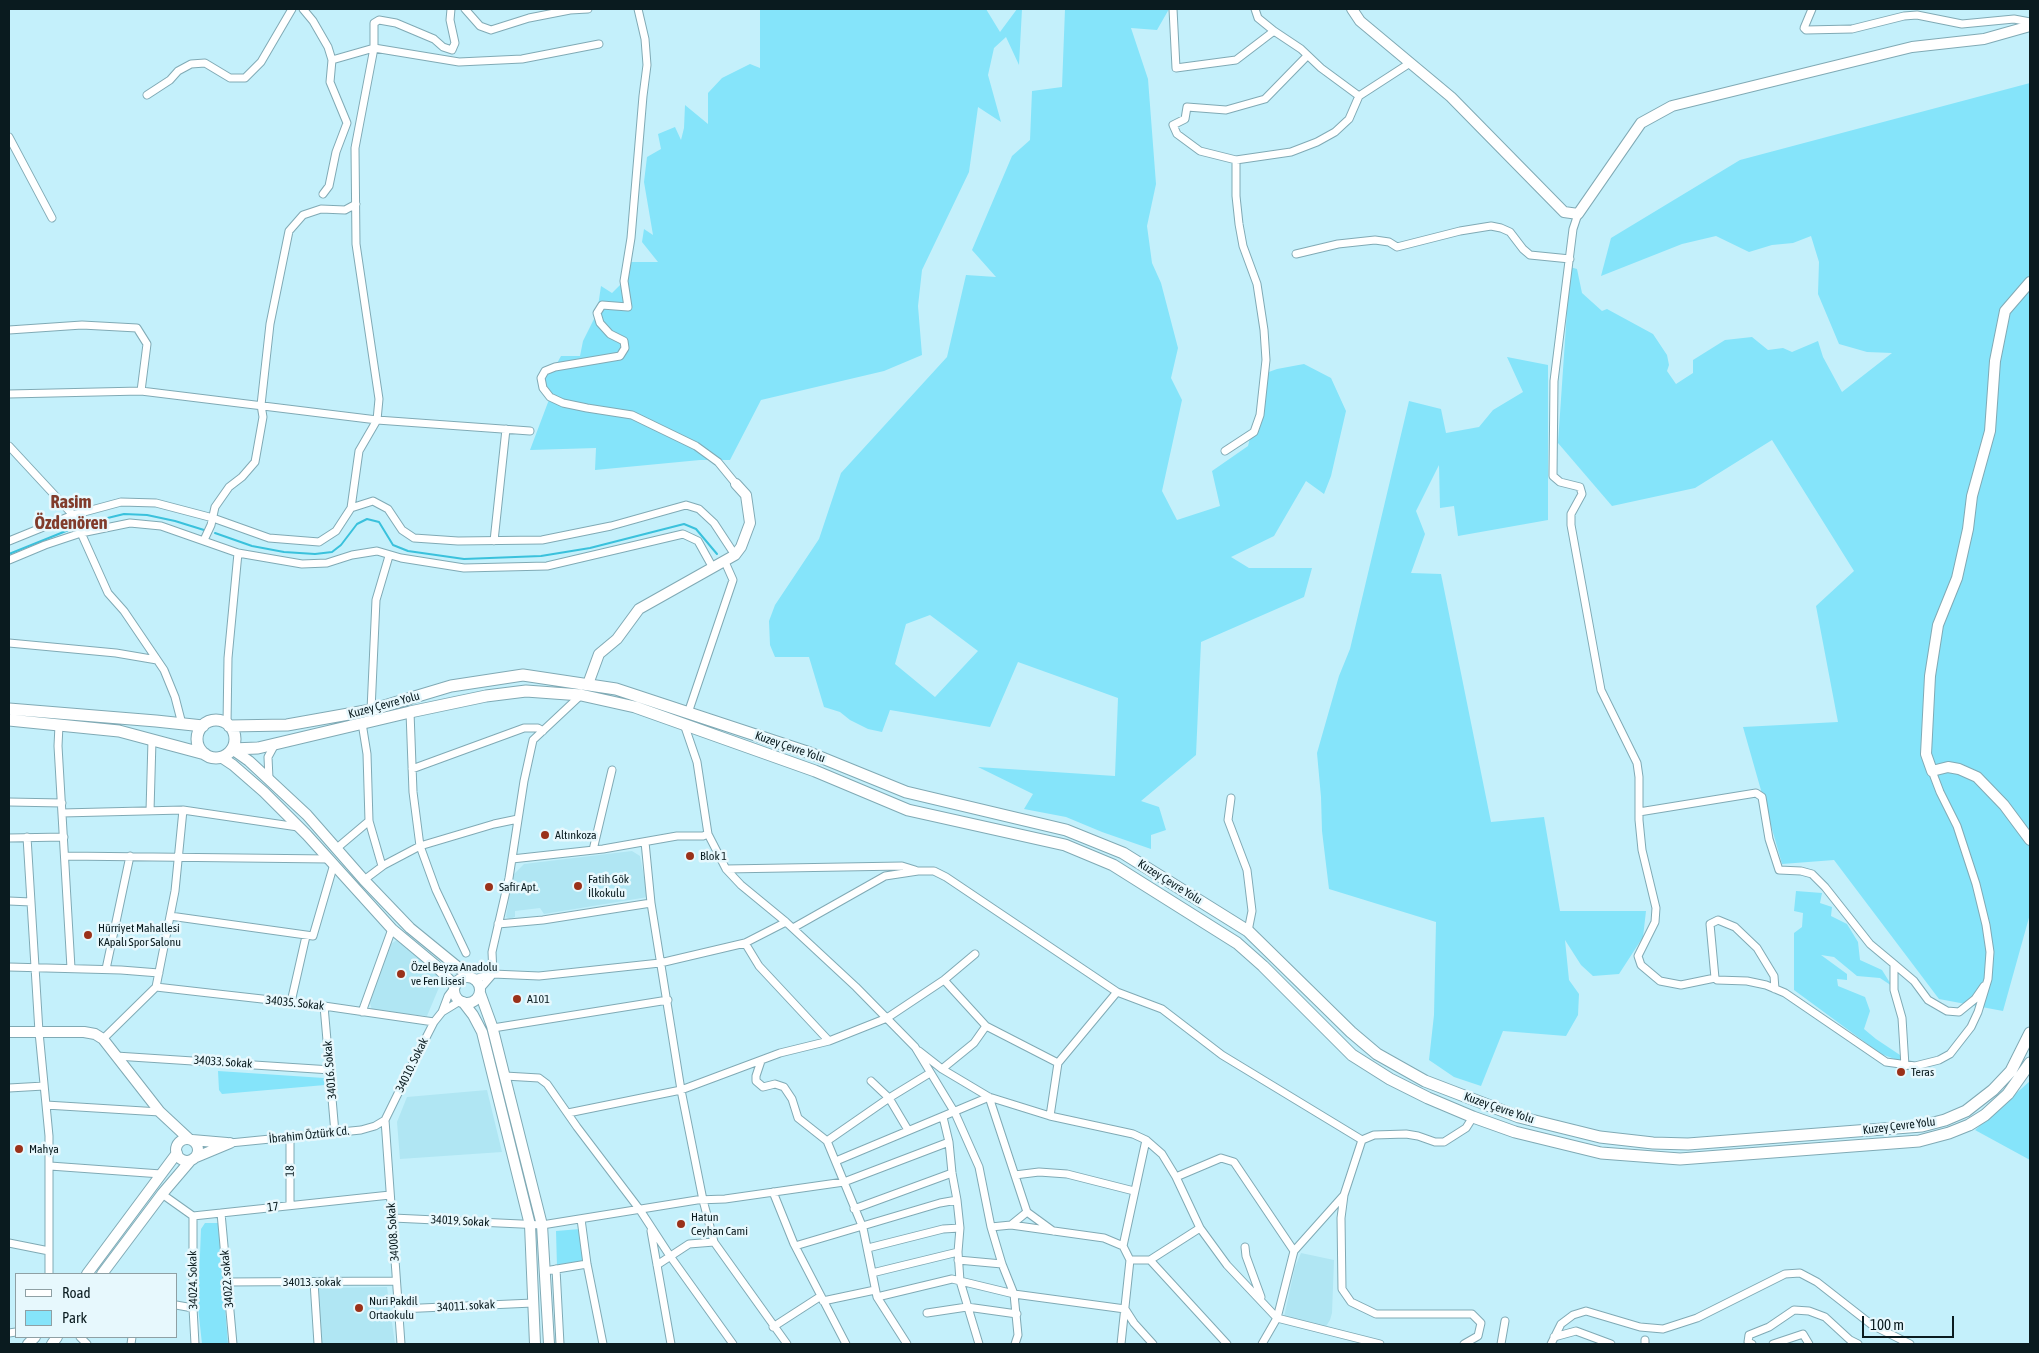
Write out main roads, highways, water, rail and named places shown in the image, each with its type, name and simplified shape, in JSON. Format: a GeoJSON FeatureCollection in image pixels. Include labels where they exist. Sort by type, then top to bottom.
{"type":"FeatureCollection","features":[{"type":"Feature","properties":{"kind":"main road","name":"Kuzey Çevre Yolu"},"geometry":{"type":"LineString","coordinates":[[228,725],[287,726],[371,710],[451,686],[523,675],[616,689],[908,810],[1065,845],[1113,865],[1237,943],[1263,966],[1352,1055],[1390,1079],[1428,1098],[1515,1132],[1601,1153],[1680,1160],[1918,1141],[1949,1133],[1969,1125],[1985,1115],[2008,1094],[2030,1063]]}},
{"type":"Feature","properties":{"kind":"main road","name":"Kuzey Çevre Yolu"},"geometry":{"type":"LineString","coordinates":[[232,749],[258,748],[410,712],[486,696],[526,690],[581,695],[635,706],[686,718],[810,753],[906,792],[1066,830],[1122,853],[1248,931],[1351,1032],[1377,1054],[1425,1081],[1500,1110],[1519,1117],[1600,1137],[1653,1143],[1688,1144],[1922,1126],[1945,1120],[1966,1111],[1994,1090],[2010,1070],[2030,1033]]}},
{"type":"Feature","properties":{"kind":"main road"},"geometry":{"type":"LineString","coordinates":[[9,709],[203,726],[216,721],[228,725],[235,739],[232,749],[221,757],[213,758],[205,754],[118,731],[9,720]]}},
{"type":"Feature","properties":{"kind":"main road"},"geometry":{"type":"LineString","coordinates":[[203,726],[197,740],[205,754]]}},
{"type":"Feature","properties":{"kind":"waterway"},"geometry":{"type":"LineString","coordinates":[[83,524],[124,514],[147,515],[204,530]]}},
{"type":"Feature","properties":{"kind":"waterway"},"geometry":{"type":"LineString","coordinates":[[215,533],[252,546],[284,552],[315,554],[332,552],[341,545],[357,524],[367,519],[379,522],[393,545],[408,551],[464,559],[541,556],[590,548],[684,524],[696,529],[717,554]]}},
{"type":"Feature","properties":{"kind":"waterway"},"geometry":{"type":"LineString","coordinates":[[9,554],[71,529]]}},
{"type":"Feature","properties":{"kind":"place","name":"Altınkoza"},"geometry":{"type":"Point","coordinates":[545,835]}},
{"type":"Feature","properties":{"kind":"place","name":"Blok 1"},"geometry":{"type":"Point","coordinates":[690,856]}},
{"type":"Feature","properties":{"kind":"place","name":"Fatih Gök İlkokulu"},"geometry":{"type":"Point","coordinates":[578,886]}},
{"type":"Feature","properties":{"kind":"place","name":"Safir Apt."},"geometry":{"type":"Point","coordinates":[489,887]}},
{"type":"Feature","properties":{"kind":"place","name":"Hürriyet Mahallesi KApalı Spor Salonu"},"geometry":{"type":"Point","coordinates":[88,935]}},
{"type":"Feature","properties":{"kind":"place","name":"Özel Beyza Anadolu ve Fen Lisesi"},"geometry":{"type":"Point","coordinates":[401,974]}},
{"type":"Feature","properties":{"kind":"place","name":"A101"},"geometry":{"type":"Point","coordinates":[517,999]}},
{"type":"Feature","properties":{"kind":"place","name":"Teras"},"geometry":{"type":"Point","coordinates":[1901,1072]}},
{"type":"Feature","properties":{"kind":"place","name":"Mahya"},"geometry":{"type":"Point","coordinates":[19,1149]}},
{"type":"Feature","properties":{"kind":"place","name":"Hatun Ceyhan Cami"},"geometry":{"type":"Point","coordinates":[681,1224]}},
{"type":"Feature","properties":{"kind":"place","name":"Nuri Pakdil Ortaokulu"},"geometry":{"type":"Point","coordinates":[359,1308]}},
{"type":"Feature","properties":{"kind":"district","name":"Rasim Özdenören"},"geometry":{"type":"Point","coordinates":[71,512]}}]}
